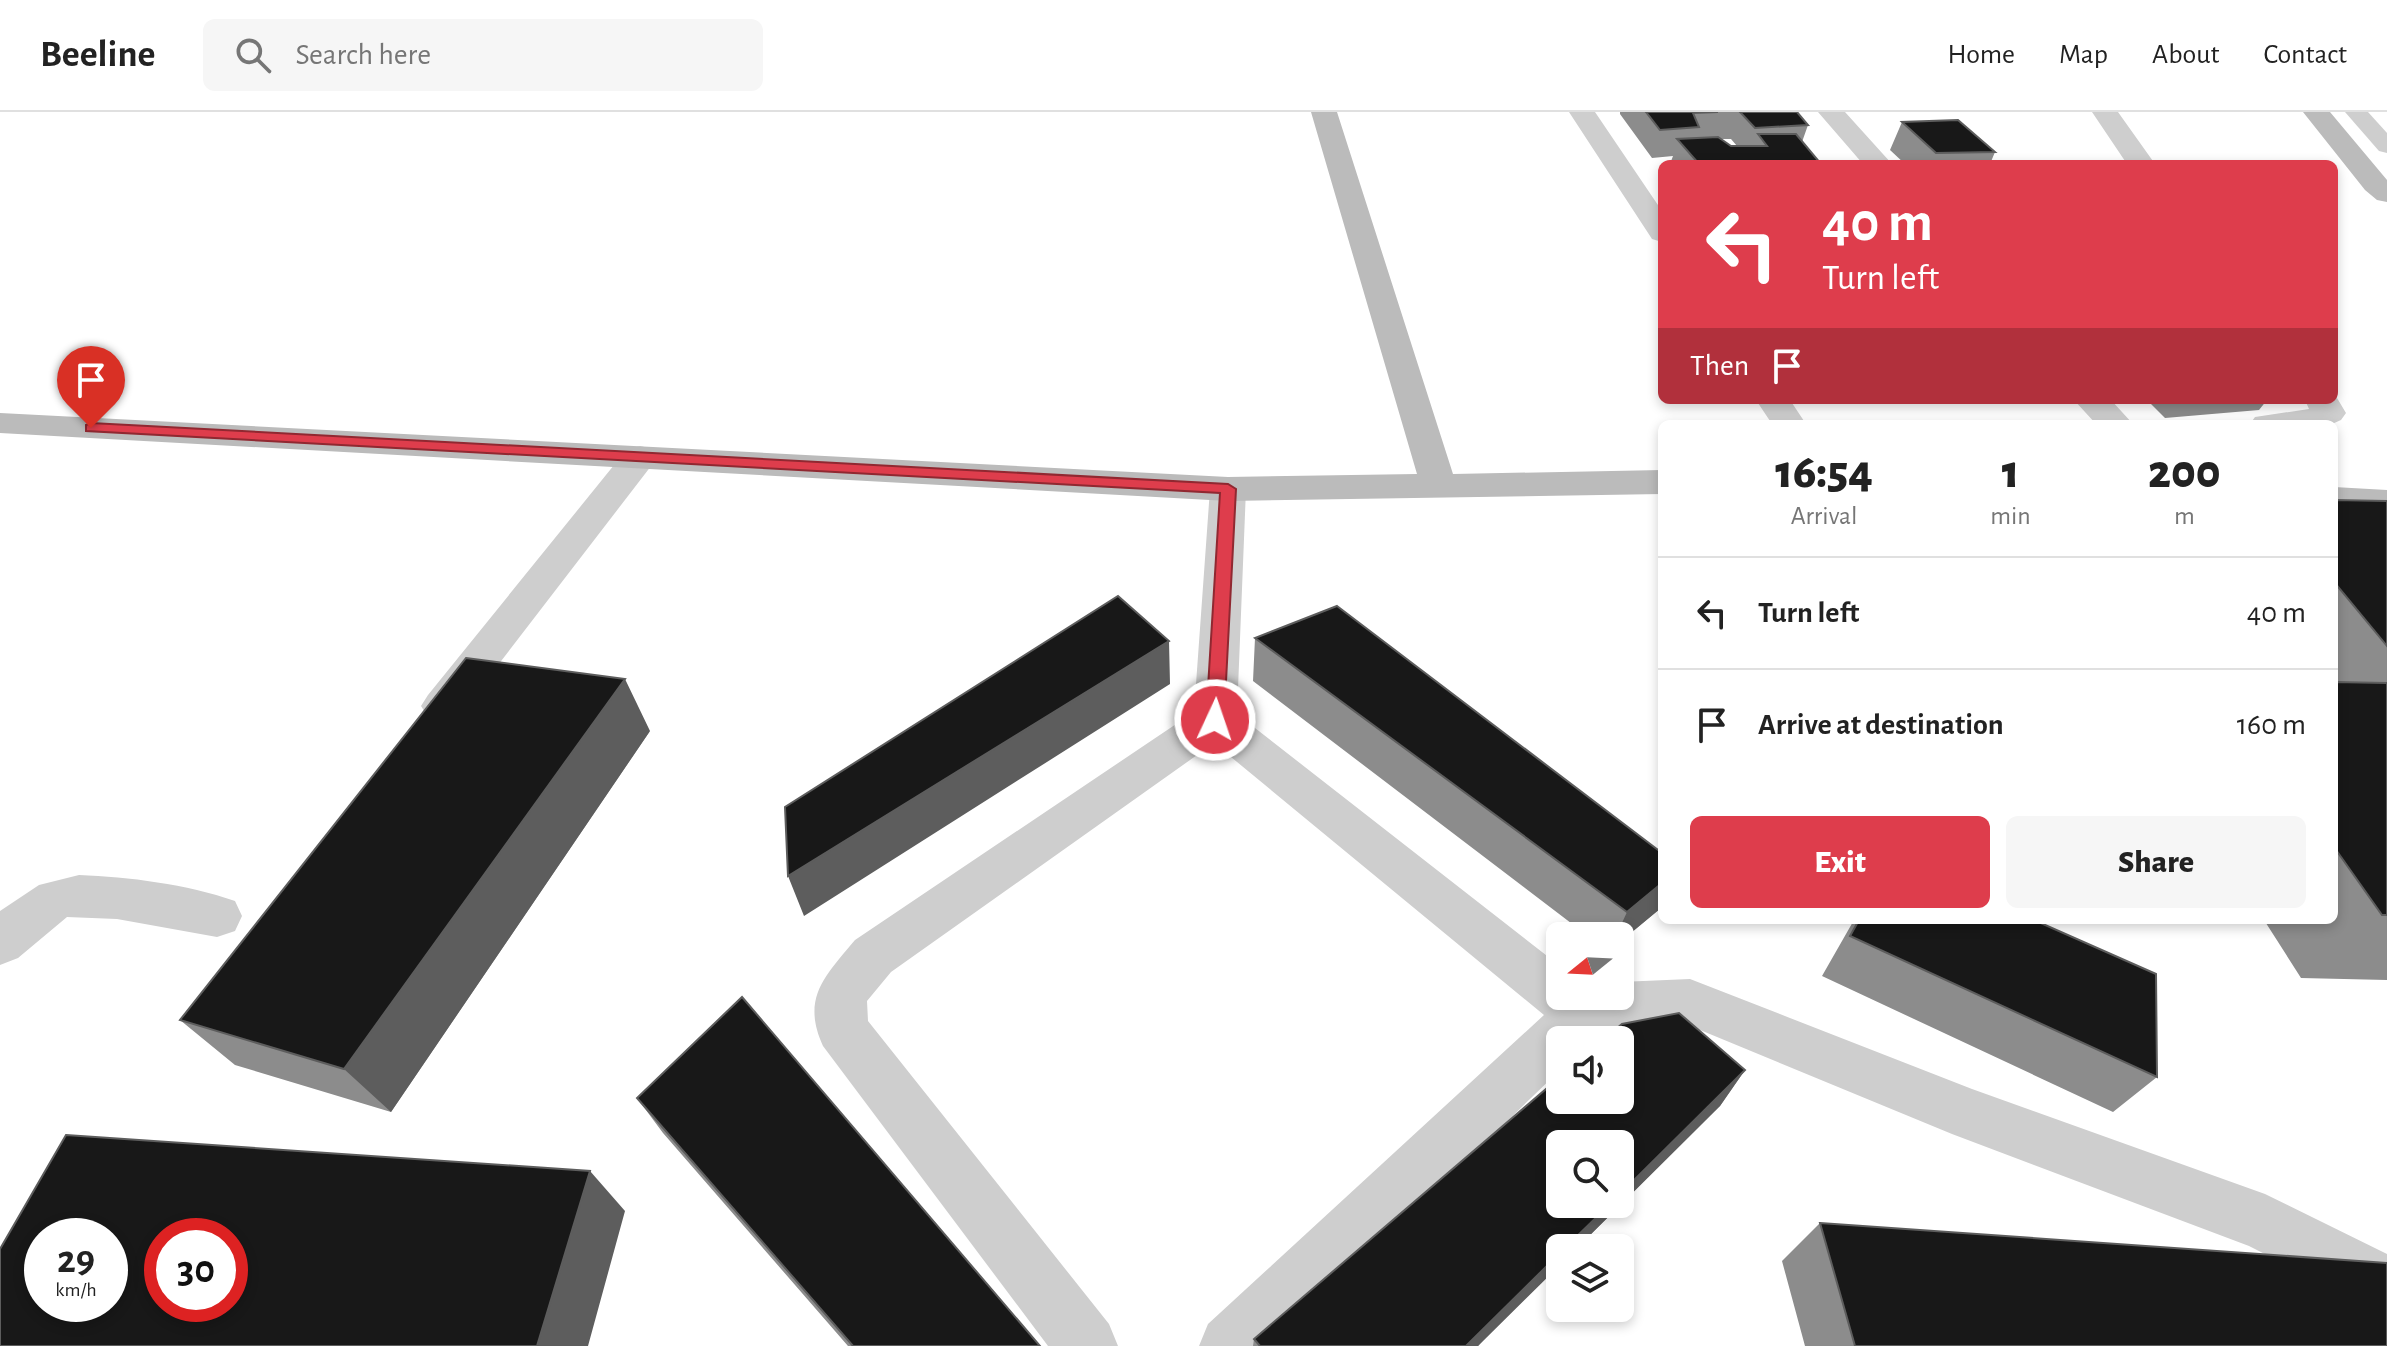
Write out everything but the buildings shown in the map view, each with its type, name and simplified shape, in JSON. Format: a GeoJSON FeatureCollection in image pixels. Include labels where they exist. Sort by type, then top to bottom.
{"type":"FeatureCollection","features":[{"type":"Feature","properties":{"kind":"street"},"geometry":{"type":"LineString","coordinates":[[1324,112],[1438,484]]}},
{"type":"Feature","properties":{"kind":"street"},"geometry":{"type":"LineString","coordinates":[[1582,112],[1658,227]]}},
{"type":"Feature","properties":{"kind":"street"},"geometry":{"type":"LineString","coordinates":[[1831,112],[1874,160]]}},
{"type":"Feature","properties":{"kind":"street"},"geometry":{"type":"LineString","coordinates":[[2105,112],[2138,160]]}},
{"type":"Feature","properties":{"kind":"street"},"geometry":{"type":"LineString","coordinates":[[2316,112],[2375,184],[2387,194]]}},
{"type":"Feature","properties":{"kind":"street"},"geometry":{"type":"LineString","coordinates":[[2095,404],[2112,420]]}},
{"type":"Feature","properties":{"kind":"street"},"geometry":{"type":"LineString","coordinates":[[2312,420],[2329,413],[2324,404]]}},
{"type":"Feature","properties":{"kind":"street"},"geometry":{"type":"LineString","coordinates":[[0,423],[1228,489],[1658,482]]}},
{"type":"Feature","properties":{"kind":"street"},"geometry":{"type":"LineString","coordinates":[[417,739],[640,457]]}},
{"type":"Feature","properties":{"kind":"street"},"geometry":{"type":"LineString","coordinates":[[1215,720],[1228,489]]}},
{"type":"Feature","properties":{"kind":"street"},"geometry":{"type":"LineString","coordinates":[[2338,499],[2387,502]]}},
{"type":"Feature","properties":{"kind":"street"},"geometry":{"type":"LineString","coordinates":[[1215,720],[1582,1014]]}},
{"type":"Feature","properties":{"kind":"street"},"geometry":{"type":"LineString","coordinates":[[1087,1346],[842,1029],[841,995],[873,956],[1215,720]]}},
{"type":"Feature","properties":{"kind":"street"},"geometry":{"type":"LineString","coordinates":[[0,943],[25,920],[63,897],[92,897],[217,916]]}},
{"type":"Feature","properties":{"kind":"street"},"geometry":{"type":"LineString","coordinates":[[1230,1346],[1582,1014],[1633,1003],[1690,1002],[1972,1115],[2265,1223],[2387,1286]]}},
{"type":"Feature","properties":{"kind":"lane"},"geometry":{"type":"LineString","coordinates":[[2356,112],[2387,146]]}},
{"type":"Feature","properties":{"kind":"route"},"geometry":{"type":"LineString","coordinates":[[91,428],[1228,489],[1215,720]]}}]}
